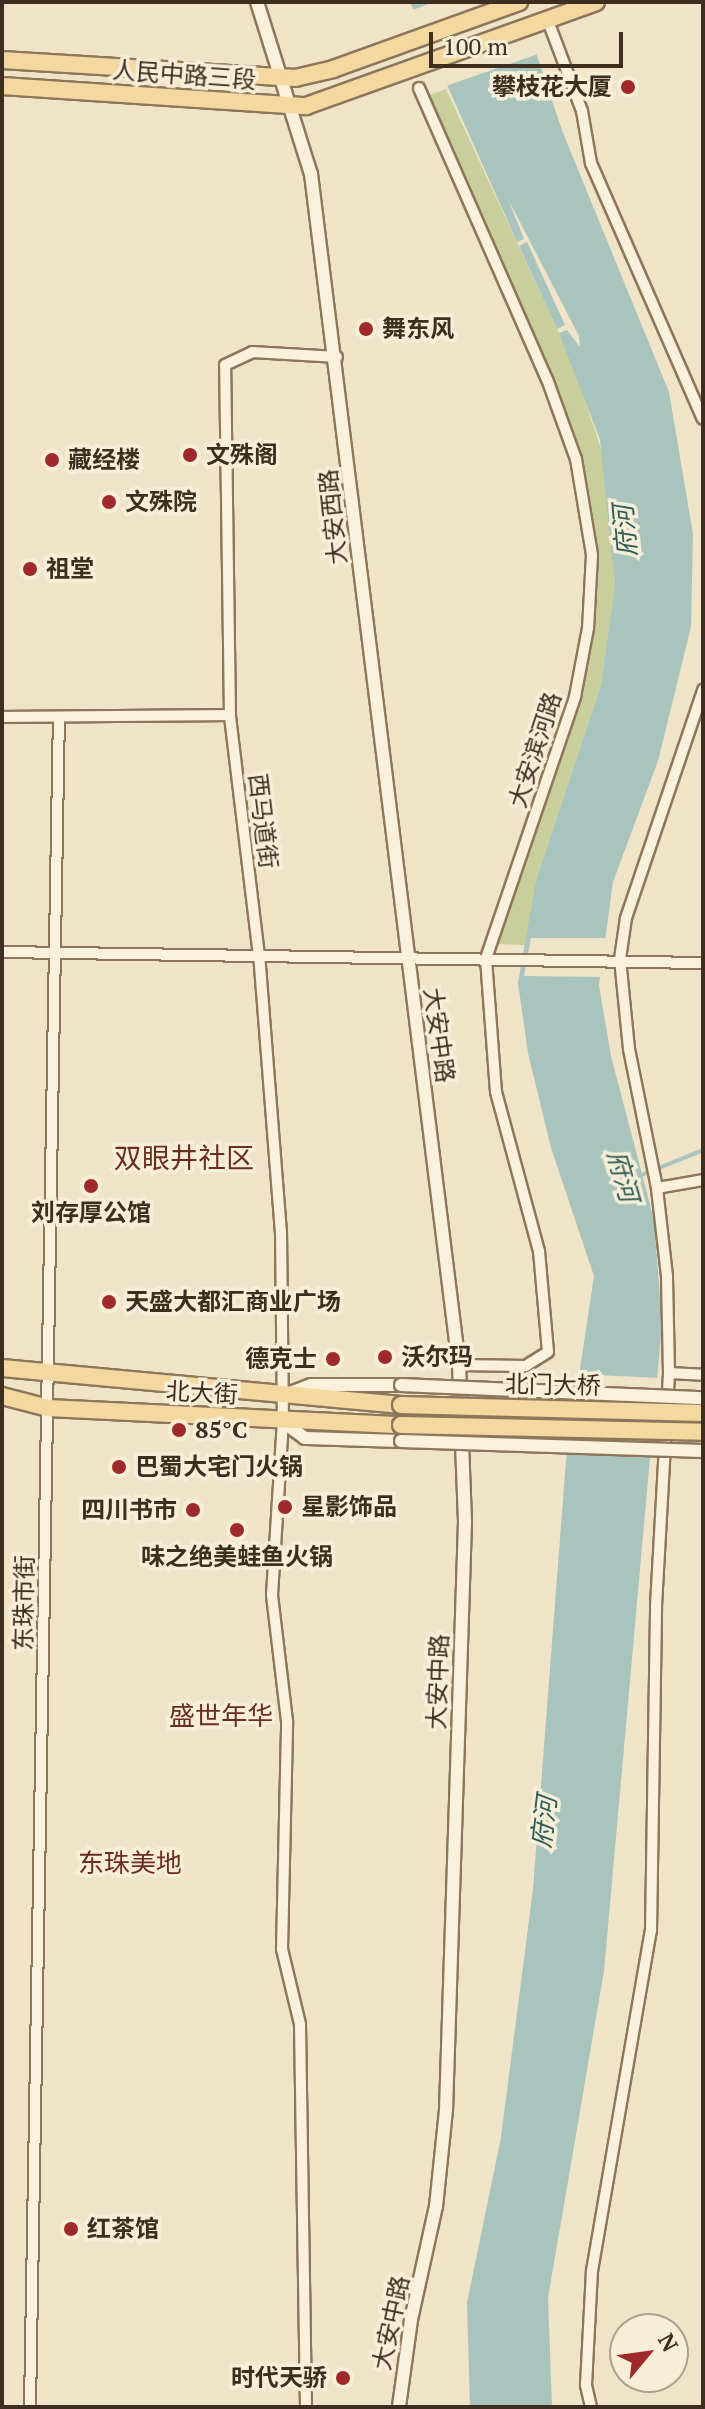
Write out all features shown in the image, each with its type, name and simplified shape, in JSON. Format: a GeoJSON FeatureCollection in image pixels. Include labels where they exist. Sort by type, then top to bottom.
{"type":"FeatureCollection","features":[{"type":"Feature","properties":{"kind":"main road","name":"人民中路三段"},"geometry":{"type":"LineString","coordinates":[[2,60],[303,76],[519,2]]}},
{"type":"Feature","properties":{"kind":"main road","name":"人民中路三段"},"geometry":{"type":"LineString","coordinates":[[2,86],[292,106],[361,91],[596,2]]}},
{"type":"Feature","properties":{"kind":"main road","name":"北大街"},"geometry":{"type":"LineString","coordinates":[[2,1368],[48,1375],[401,1405]]}},
{"type":"Feature","properties":{"kind":"main road","name":"北大街"},"geometry":{"type":"LineString","coordinates":[[2,1396],[48,1408],[283,1422],[401,1433]]}},
{"type":"Feature","properties":{"kind":"main road","name":"北门大桥"},"geometry":{"type":"LineString","coordinates":[[401,1405],[703,1413]]}},
{"type":"Feature","properties":{"kind":"main road","name":"北门大桥"},"geometry":{"type":"LineString","coordinates":[[401,1433],[703,1432]]}},
{"type":"Feature","properties":{"kind":"street","name":"大安西路"},"geometry":{"type":"LineString","coordinates":[[257,2],[311,174],[337,357],[407,957]]}},
{"type":"Feature","properties":{"kind":"street"},"geometry":{"type":"LineString","coordinates":[[543,22],[582,111],[591,163],[703,419]]}},
{"type":"Feature","properties":{"kind":"street","name":"大安滨河路"},"geometry":{"type":"LineString","coordinates":[[419,88],[547,379],[576,459],[592,555],[588,628],[575,697],[486,959],[496,1092],[539,1251],[548,1352],[526,1366],[459,1365]]}},
{"type":"Feature","properties":{"kind":"street","name":"西马道街"},"geometry":{"type":"LineString","coordinates":[[306,2407],[300,2024],[282,1949],[287,1721],[272,1595],[283,1422],[281,1233],[259,956],[230,715],[225,365],[253,352],[337,357]]}},
{"type":"Feature","properties":{"kind":"street"},"geometry":{"type":"LineString","coordinates":[[591,2407],[586,2385],[592,2271],[651,1931],[656,1606],[669,1373],[667,1276],[656,1183],[620,959],[626,918],[703,690]]}},
{"type":"Feature","properties":{"kind":"street"},"geometry":{"type":"LineString","coordinates":[[2,717],[230,715]]}},
{"type":"Feature","properties":{"kind":"street","name":"东珠市街"},"geometry":{"type":"LineString","coordinates":[[30,2407],[59,718]]}},
{"type":"Feature","properties":{"kind":"street"},"geometry":{"type":"LineString","coordinates":[[2,952],[606,958],[703,963]]}},
{"type":"Feature","properties":{"kind":"street","name":"大安中路"},"geometry":{"type":"LineString","coordinates":[[399,2407],[411,2320],[436,2206],[446,2110],[465,1522],[459,1365],[407,957]]}},
{"type":"Feature","properties":{"kind":"street"},"geometry":{"type":"LineString","coordinates":[[656,1183],[703,1180]]}},
{"type":"Feature","properties":{"kind":"street"},"geometry":{"type":"LineString","coordinates":[[669,1373],[703,1375]]}},
{"type":"Feature","properties":{"kind":"street"},"geometry":{"type":"LineString","coordinates":[[283,1395],[311,1385],[401,1385],[703,1398]]}},
{"type":"Feature","properties":{"kind":"street"},"geometry":{"type":"LineString","coordinates":[[401,1433],[703,1451]]}},
{"type":"Feature","properties":{"kind":"green space"},"geometry":{"type":"Polygon","coordinates":[[[446,89],[569,355],[606,463],[615,586],[601,685],[536,880],[525,945],[497,944],[592,626],[583,474],[546,364],[427,96],[446,89]]]}},
{"type":"Feature","properties":{"kind":"water","name":"府河"},"geometry":{"type":"Polygon","coordinates":[[[410,2],[519,2],[563,133],[669,392],[693,534],[691,627],[658,761],[613,882],[599,985],[611,1056],[654,1220],[662,1324],[604,1971],[548,2298],[552,2407],[470,2407],[467,2303],[501,2137],[533,1889],[566,1461],[594,1276],[551,1148],[528,1053],[518,983],[536,880],[601,685],[615,585],[600,440],[559,333],[567,330],[580,347],[579,336],[508,199],[524,239],[517,242],[410,2]]]}},
{"type":"Feature","properties":{"kind":"water"},"geometry":{"type":"Polygon","coordinates":[[[527,242],[565,325],[557,329],[519,246],[527,242]]]}},
{"type":"Feature","properties":{"kind":"pier"},"geometry":{"type":"Polygon","coordinates":[[[434,2],[523,2],[541,53],[443,87],[410,11],[434,2]]]}},
{"type":"Feature","properties":{"kind":"pier"},"geometry":{"type":"Polygon","coordinates":[[[531,938],[609,938],[604,977],[524,976],[531,938]]]}},
{"type":"Feature","properties":{"kind":"pier"},"geometry":{"type":"Polygon","coordinates":[[[575,1374],[660,1378],[652,1453],[564,1449],[575,1374]]]}},
{"type":"Feature","properties":{"kind":"waterway","name":"府河"},"geometry":{"type":"LineString","coordinates":[[639,1176],[703,1150]]}},
{"type":"Feature","properties":{"kind":"place","name":"攀枝花大厦"},"geometry":{"type":"Point","coordinates":[628,87]}},
{"type":"Feature","properties":{"kind":"place","name":"舞东风"},"geometry":{"type":"Point","coordinates":[366,329]}},
{"type":"Feature","properties":{"kind":"place","name":"文殊阁"},"geometry":{"type":"Point","coordinates":[190,455]}},
{"type":"Feature","properties":{"kind":"place","name":"藏经楼"},"geometry":{"type":"Point","coordinates":[52,460]}},
{"type":"Feature","properties":{"kind":"place","name":"文殊院"},"geometry":{"type":"Point","coordinates":[109,502]}},
{"type":"Feature","properties":{"kind":"place","name":"祖堂"},"geometry":{"type":"Point","coordinates":[30,569]}},
{"type":"Feature","properties":{"kind":"place","name":"刘存厚公馆"},"geometry":{"type":"Point","coordinates":[91,1186]}},
{"type":"Feature","properties":{"kind":"place","name":"天盛大都汇商业广场"},"geometry":{"type":"Point","coordinates":[109,1302]}},
{"type":"Feature","properties":{"kind":"place","name":"沃尔玛"},"geometry":{"type":"Point","coordinates":[385,1357]}},
{"type":"Feature","properties":{"kind":"place","name":"德克士"},"geometry":{"type":"Point","coordinates":[333,1359]}},
{"type":"Feature","properties":{"kind":"place","name":"85°C"},"geometry":{"type":"Point","coordinates":[179,1430]}},
{"type":"Feature","properties":{"kind":"place","name":"巴蜀大宅门火锅"},"geometry":{"type":"Point","coordinates":[119,1467]}},
{"type":"Feature","properties":{"kind":"place","name":"星影饰品"},"geometry":{"type":"Point","coordinates":[285,1507]}},
{"type":"Feature","properties":{"kind":"place","name":"四川书市"},"geometry":{"type":"Point","coordinates":[193,1510]}},
{"type":"Feature","properties":{"kind":"place","name":"味之绝美蛙鱼火锅"},"geometry":{"type":"Point","coordinates":[237,1530]}},
{"type":"Feature","properties":{"kind":"place","name":"红茶馆"},"geometry":{"type":"Point","coordinates":[71,2229]}},
{"type":"Feature","properties":{"kind":"place","name":"时代天骄"},"geometry":{"type":"Point","coordinates":[343,2378]}},
{"type":"Feature","properties":{"kind":"district","name":"双眼井社区"},"geometry":{"type":"Point","coordinates":[184,1158]}},
{"type":"Feature","properties":{"kind":"district","name":"盛世年华"},"geometry":{"type":"Point","coordinates":[221,1716]}},
{"type":"Feature","properties":{"kind":"district","name":"东珠美地"},"geometry":{"type":"Point","coordinates":[130,1863]}}]}
